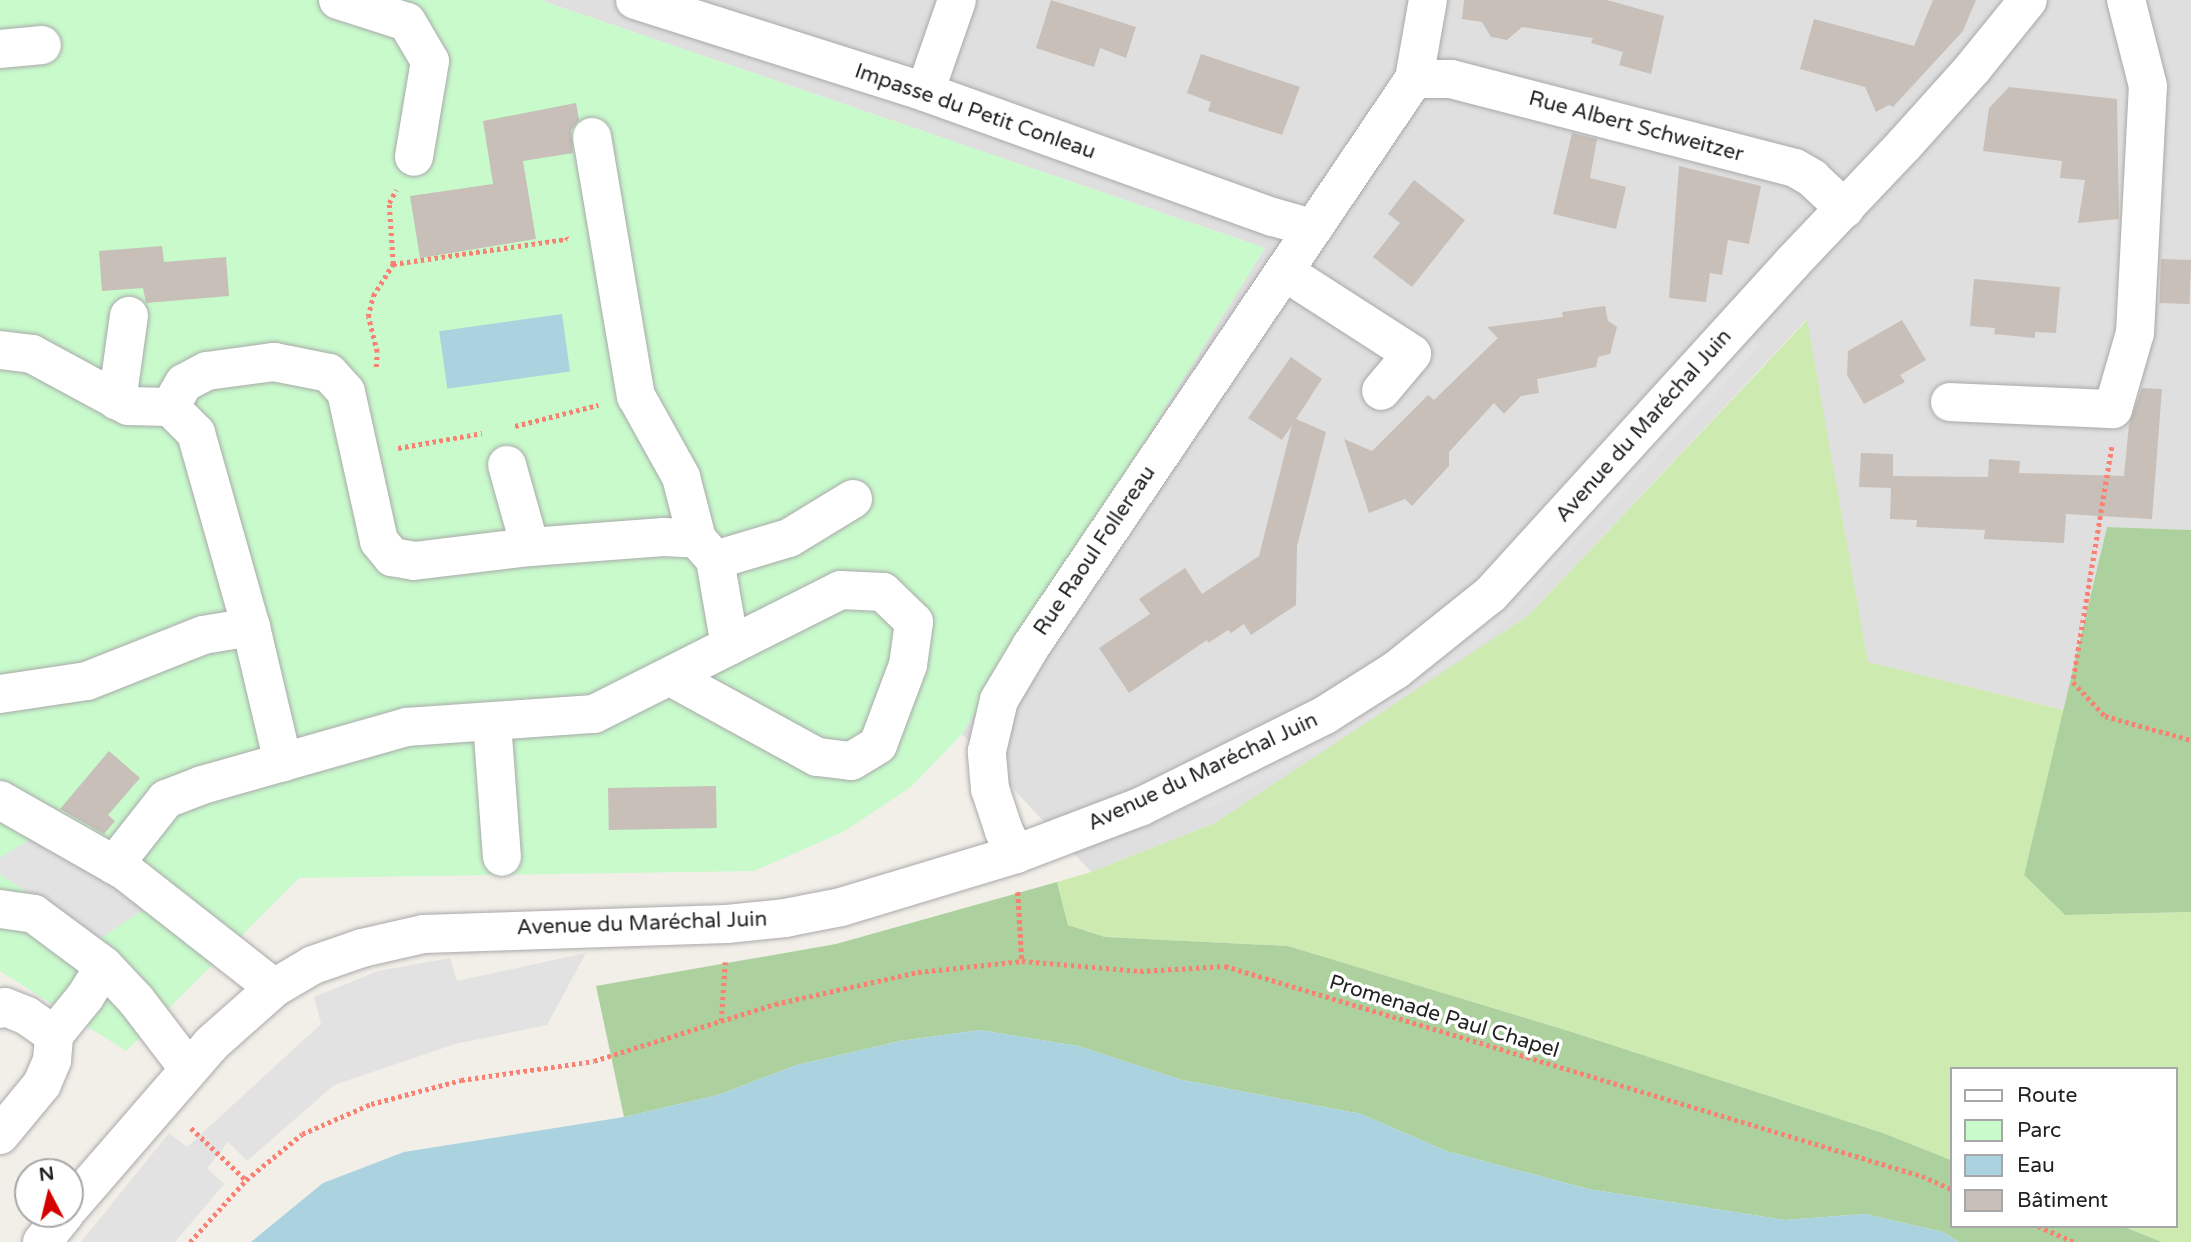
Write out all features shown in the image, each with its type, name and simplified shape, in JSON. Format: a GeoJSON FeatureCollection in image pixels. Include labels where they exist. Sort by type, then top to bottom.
{"type":"FeatureCollection","features":[{"type":"Feature","properties":{"kind":"street"},"geometry":{"type":"LineString","coordinates":[[338,0],[407,22],[430,61],[414,158]]}},
{"type":"Feature","properties":{"kind":"street","name":"Impasse du Petit Conleau"},"geometry":{"type":"LineString","coordinates":[[635,0],[925,92],[1273,217],[1312,228]]}},
{"type":"Feature","properties":{"kind":"street"},"geometry":{"type":"LineString","coordinates":[[925,92],[957,0]]}},
{"type":"Feature","properties":{"kind":"street","name":"Rue Raoul Follereau"},"geometry":{"type":"LineString","coordinates":[[1016,854],[1004,831],[990,789],[987,751],[999,700],[1031,646],[1414,79],[1428,0]]}},
{"type":"Feature","properties":{"kind":"street","name":"Avenue du Maréchal Juin"},"geometry":{"type":"LineString","coordinates":[[84,1191],[188,1068],[250,1007],[274,988],[313,965],[338,955],[423,934],[727,924],[785,918],[841,907],[1016,854],[1140,807],[1325,715],[1396,670],[1491,594],[1973,68],[2028,0]]}},
{"type":"Feature","properties":{"kind":"street"},"geometry":{"type":"LineString","coordinates":[[1950,402],[2113,409],[2135,333],[2148,86],[2126,0]]}},
{"type":"Feature","properties":{"kind":"street"},"geometry":{"type":"LineString","coordinates":[[0,49],[41,45]]}},
{"type":"Feature","properties":{"kind":"street","name":"Rue Albert Schweitzer"},"geometry":{"type":"LineString","coordinates":[[1414,79],[1451,79],[1795,168],[1812,178],[1845,209]]}},
{"type":"Feature","properties":{"kind":"street"},"geometry":{"type":"LineString","coordinates":[[592,137],[636,396],[681,477],[706,550],[730,646]]}},
{"type":"Feature","properties":{"kind":"street"},"geometry":{"type":"LineString","coordinates":[[1285,272],[1412,354],[1381,391]]}},
{"type":"Feature","properties":{"kind":"street"},"geometry":{"type":"LineString","coordinates":[[117,401],[129,316]]}},
{"type":"Feature","properties":{"kind":"street"},"geometry":{"type":"LineString","coordinates":[[0,350],[32,355],[128,406],[170,407],[197,433],[251,627],[283,762]]}},
{"type":"Feature","properties":{"kind":"street"},"geometry":{"type":"LineString","coordinates":[[170,407],[184,383],[207,371],[246,363],[274,362],[329,373],[346,392],[379,541],[392,557],[414,561],[530,547],[664,537],[706,550],[789,538],[853,499]]}},
{"type":"Feature","properties":{"kind":"street"},"geometry":{"type":"LineString","coordinates":[[502,441],[530,547]]}},
{"type":"Feature","properties":{"kind":"street"},"geometry":{"type":"LineString","coordinates":[[114,865],[166,799],[407,727],[594,714],[841,590],[883,592],[914,622],[908,665],[878,745],[851,761],[817,757],[671,677]]}},
{"type":"Feature","properties":{"kind":"street"},"geometry":{"type":"LineString","coordinates":[[0,694],[87,681],[203,635],[251,627]]}},
{"type":"Feature","properties":{"kind":"street"},"geometry":{"type":"LineString","coordinates":[[492,722],[502,857]]}},
{"type":"Feature","properties":{"kind":"street"},"geometry":{"type":"LineString","coordinates":[[0,800],[114,865],[274,988]]}},
{"type":"Feature","properties":{"kind":"street"},"geometry":{"type":"LineString","coordinates":[[0,909],[34,914],[104,966],[136,1000],[188,1068]]}},
{"type":"Feature","properties":{"kind":"street"},"geometry":{"type":"LineString","coordinates":[[0,1135],[42,1084],[52,1060],[54,1035],[85,997],[104,966]]}},
{"type":"Feature","properties":{"kind":"street"},"geometry":{"type":"LineString","coordinates":[[0,1009],[5,1007],[27,1016],[54,1035]]}},
{"type":"Feature","properties":{"kind":"street"},"geometry":{"type":"LineString","coordinates":[[42,1242],[54,1228]]}},
{"type":"Feature","properties":{"kind":"path"},"geometry":{"type":"LineString","coordinates":[[346,392],[371,376],[378,363],[368,317],[373,296],[393,264],[389,203],[414,158]]}},
{"type":"Feature","properties":{"kind":"path"},"geometry":{"type":"LineString","coordinates":[[393,264],[567,239],[565,227]]}},
{"type":"Feature","properties":{"kind":"path"},"geometry":{"type":"LineString","coordinates":[[356,438],[400,448],[502,441],[610,402]]}},
{"type":"Feature","properties":{"kind":"path"},"geometry":{"type":"LineString","coordinates":[[2113,409],[2111,464],[2073,682],[2105,716],[2191,740]]}},
{"type":"Feature","properties":{"kind":"path"},"geometry":{"type":"LineString","coordinates":[[1016,854],[1022,961]]}},
{"type":"Feature","properties":{"kind":"path"},"geometry":{"type":"LineString","coordinates":[[721,1021],[727,924]]}},
{"type":"Feature","properties":{"kind":"path","name":"Promenade Paul Chapel"},"geometry":{"type":"LineString","coordinates":[[190,1242],[246,1180],[302,1133],[371,1104],[461,1080],[594,1061],[775,1004],[918,972],[1022,961],[1140,971],[1225,966],[1922,1176],[1950,1189]]}},
{"type":"Feature","properties":{"kind":"path"},"geometry":{"type":"LineString","coordinates":[[2042,1228],[2074,1242]]}},
{"type":"Feature","properties":{"kind":"shaded area"},"geometry":{"type":"Polygon","coordinates":[[[540,0],[2191,0],[2191,530],[2107,527],[2064,710],[1868,663],[1806,320],[1529,615],[1215,823],[1091,872],[962,734],[1265,248],[540,0]]]}},
{"type":"Feature","properties":{"kind":"shaded area"},"geometry":{"type":"Polygon","coordinates":[[[1752,337],[1761,344],[1491,637],[1327,747],[1229,800],[1203,810],[1198,799],[1260,769],[1376,703],[1474,633],[1535,572],[1752,337]]]}},
{"type":"Feature","properties":{"kind":"shaded area"},"geometry":{"type":"Polygon","coordinates":[[[37,835],[144,909],[98,940],[0,874],[0,858],[37,835]]]}},
{"type":"Feature","properties":{"kind":"shaded area"},"geometry":{"type":"Polygon","coordinates":[[[586,953],[547,1025],[455,1044],[334,1085],[247,1161],[228,1142],[207,1168],[224,1184],[175,1242],[81,1242],[169,1133],[187,1147],[321,1024],[314,997],[378,971],[450,958],[457,981],[586,953]]]}},
{"type":"Feature","properties":{"kind":"green space"},"geometry":{"type":"Polygon","coordinates":[[[0,0],[540,0],[1265,248],[962,734],[911,787],[843,832],[754,871],[299,878],[126,1051],[0,971],[0,0]]]}},
{"type":"Feature","properties":{"kind":"green space"},"geometry":{"type":"Polygon","coordinates":[[[1807,320],[1868,662],[2064,710],[2024,875],[2065,915],[2191,912],[2191,1242],[2162,1242],[2127,1228],[2177,1228],[2177,1067],[1950,1067],[1950,1160],[1883,1133],[1572,1032],[1288,946],[1105,937],[1068,925],[1057,882],[1091,872],[1215,823],[1529,615],[1807,320]]]}},
{"type":"Feature","properties":{"kind":"green space"},"geometry":{"type":"Polygon","coordinates":[[[2107,527],[2191,530],[2191,912],[2065,915],[2024,875],[2107,527]]]}},
{"type":"Feature","properties":{"kind":"green space"},"geometry":{"type":"Polygon","coordinates":[[[1057,882],[1068,925],[1105,937],[1288,946],[1572,1032],[1883,1133],[1950,1160],[1950,1228],[2127,1228],[2162,1242],[1959,1242],[1943,1232],[1865,1214],[1784,1220],[1588,1189],[1446,1151],[1361,1114],[1182,1080],[1078,1046],[980,1030],[900,1041],[797,1065],[718,1095],[624,1117],[596,986],[836,944],[1057,882]]]}},
{"type":"Feature","properties":{"kind":"water"},"geometry":{"type":"Polygon","coordinates":[[[562,314],[570,371],[447,389],[439,331],[562,314]]]}},
{"type":"Feature","properties":{"kind":"water"},"geometry":{"type":"Polygon","coordinates":[[[980,1030],[1078,1046],[1182,1080],[1361,1114],[1446,1151],[1588,1189],[1784,1220],[1865,1214],[1943,1232],[1959,1242],[251,1242],[323,1183],[404,1152],[624,1117],[718,1095],[797,1065],[900,1041],[980,1030]]]}},
{"type":"Feature","properties":{"kind":"building"},"geometry":{"type":"Polygon","coordinates":[[[1051,0],[1136,27],[1126,58],[1100,48],[1094,67],[1036,48],[1051,0]]]}},
{"type":"Feature","properties":{"kind":"building"},"geometry":{"type":"Polygon","coordinates":[[[1464,0],[1607,0],[1664,16],[1651,74],[1619,65],[1623,52],[1591,43],[1593,38],[1522,27],[1507,40],[1491,37],[1482,22],[1462,19],[1464,0]]]}},
{"type":"Feature","properties":{"kind":"building"},"geometry":{"type":"Polygon","coordinates":[[[1933,0],[1976,0],[1963,31],[1893,107],[1889,105],[1876,112],[1865,87],[1800,69],[1814,19],[1914,46],[1933,0]]]}},
{"type":"Feature","properties":{"kind":"building"},"geometry":{"type":"Polygon","coordinates":[[[1201,54],[1300,87],[1282,135],[1208,111],[1211,102],[1187,93],[1201,54]]]}},
{"type":"Feature","properties":{"kind":"building"},"geometry":{"type":"Polygon","coordinates":[[[2009,87],[2117,99],[2119,219],[2078,223],[2085,180],[2060,178],[2062,161],[1983,151],[1989,108],[2009,87]]]}},
{"type":"Feature","properties":{"kind":"building"},"geometry":{"type":"Polygon","coordinates":[[[576,103],[579,120],[571,130],[573,153],[523,161],[536,239],[420,258],[410,196],[493,184],[483,121],[576,103]]]}},
{"type":"Feature","properties":{"kind":"building"},"geometry":{"type":"Polygon","coordinates":[[[1572,133],[1597,139],[1590,178],[1626,187],[1616,229],[1553,214],[1572,133]]]}},
{"type":"Feature","properties":{"kind":"building"},"geometry":{"type":"Polygon","coordinates":[[[1679,166],[1761,186],[1749,244],[1728,240],[1722,275],[1710,273],[1706,302],[1669,298],[1679,166]]]}},
{"type":"Feature","properties":{"kind":"building"},"geometry":{"type":"Polygon","coordinates":[[[1414,180],[1465,220],[1412,287],[1373,257],[1400,223],[1388,214],[1414,180]]]}},
{"type":"Feature","properties":{"kind":"building"},"geometry":{"type":"Polygon","coordinates":[[[162,246],[164,262],[226,257],[229,296],[146,303],[143,288],[102,291],[99,251],[162,246]]]}},
{"type":"Feature","properties":{"kind":"building"},"geometry":{"type":"Polygon","coordinates":[[[2161,259],[2191,260],[2189,304],[2159,303],[2161,259]]]}},
{"type":"Feature","properties":{"kind":"building"},"geometry":{"type":"Polygon","coordinates":[[[1974,279],[2060,287],[2056,333],[2035,332],[2035,338],[1994,334],[1995,328],[1970,326],[1974,279]]]}},
{"type":"Feature","properties":{"kind":"building"},"geometry":{"type":"Polygon","coordinates":[[[1605,306],[1608,321],[1617,327],[1610,354],[1598,357],[1596,367],[1537,379],[1539,393],[1521,396],[1504,414],[1494,403],[1449,452],[1449,466],[1412,506],[1405,499],[1369,513],[1344,439],[1372,451],[1428,395],[1434,400],[1498,338],[1487,327],[1563,317],[1562,312],[1605,306]]]}},
{"type":"Feature","properties":{"kind":"building"},"geometry":{"type":"Polygon","coordinates":[[[1902,320],[1926,360],[1900,375],[1905,382],[1864,404],[1847,375],[1848,351],[1902,320]]]}},
{"type":"Feature","properties":{"kind":"building"},"geometry":{"type":"Polygon","coordinates":[[[1291,357],[1322,379],[1296,419],[1326,432],[1297,546],[1296,605],[1251,635],[1244,624],[1231,633],[1228,630],[1208,643],[1207,640],[1129,693],[1099,648],[1150,614],[1139,599],[1185,568],[1202,594],[1259,556],[1292,425],[1282,440],[1248,418],[1291,357]]]}},
{"type":"Feature","properties":{"kind":"building"},"geometry":{"type":"Polygon","coordinates":[[[2142,388],[2162,389],[2152,519],[2066,514],[2064,543],[1984,539],[1985,530],[1916,527],[1917,520],[1890,519],[1891,488],[1859,487],[1861,453],[1893,454],[1893,476],[1988,477],[1989,459],[2020,461],[2019,473],[2124,476],[2129,424],[2142,388]]]}},
{"type":"Feature","properties":{"kind":"building"},"geometry":{"type":"Polygon","coordinates":[[[109,751],[140,778],[108,815],[115,821],[104,834],[60,809],[109,751]]]}},
{"type":"Feature","properties":{"kind":"building"},"geometry":{"type":"Polygon","coordinates":[[[716,786],[717,828],[609,830],[608,788],[716,786]]]}}]}
